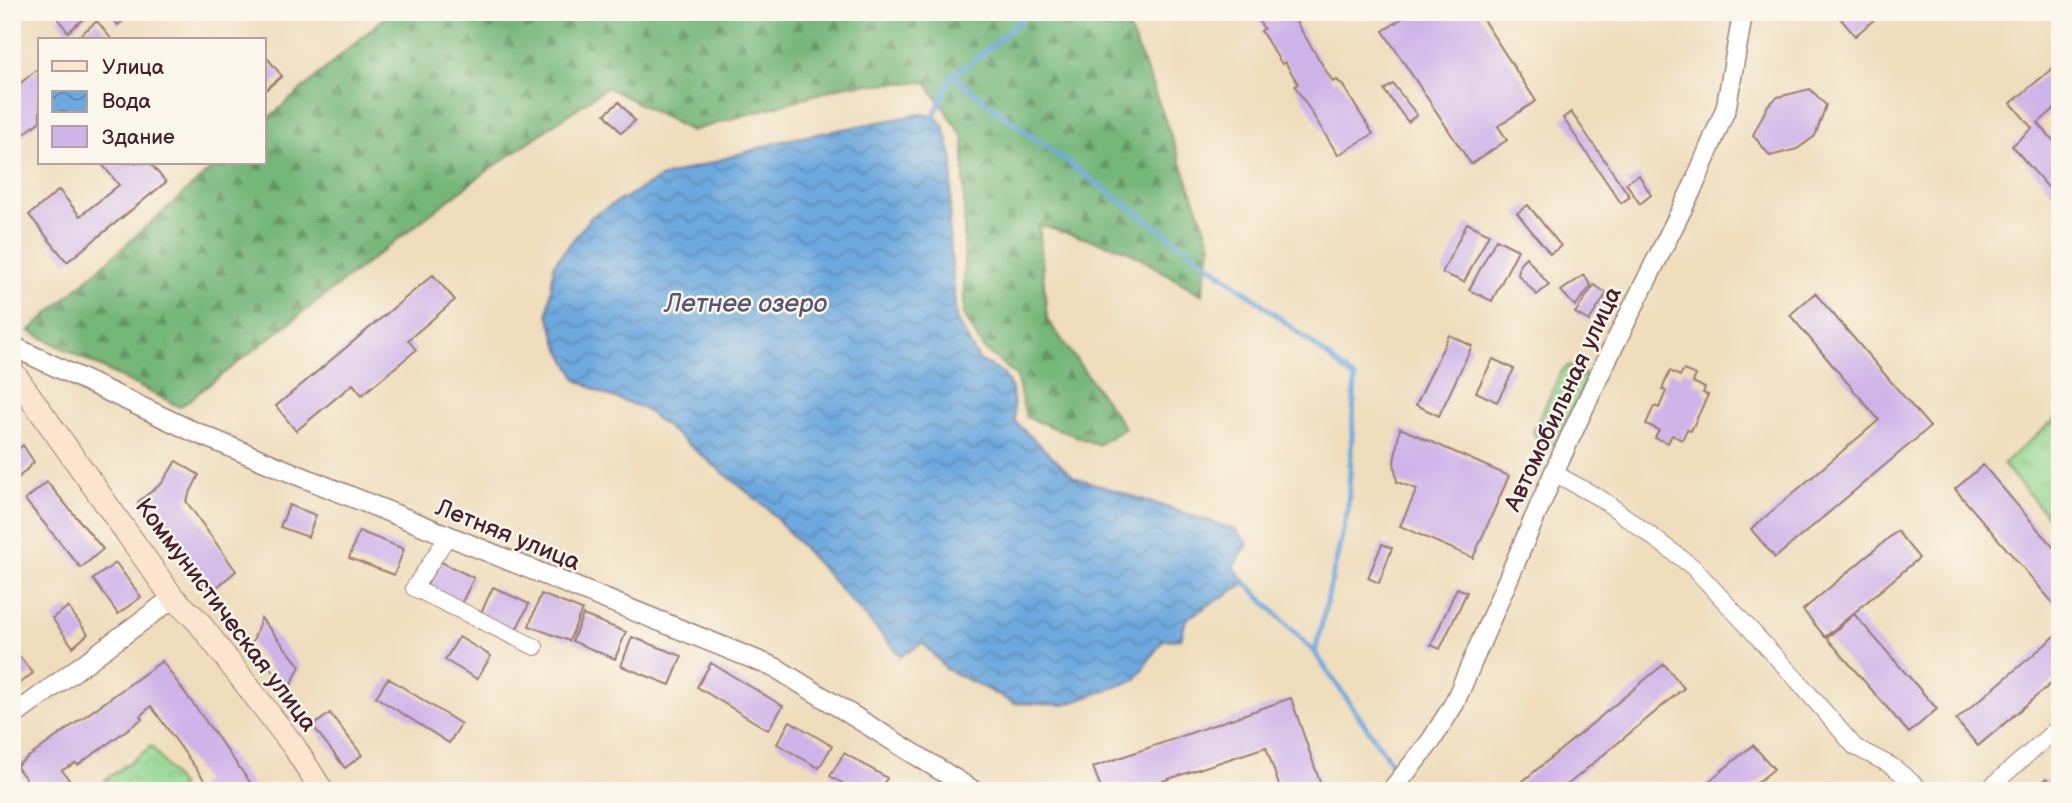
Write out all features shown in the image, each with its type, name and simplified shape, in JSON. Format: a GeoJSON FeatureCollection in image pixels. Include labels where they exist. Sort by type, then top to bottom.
{"type":"FeatureCollection","features":[{"type":"Feature","properties":{"kind":"main road","name":"Коммунистическая улица"},"geometry":{"type":"LineString","coordinates":[[12,371],[173,598],[197,620],[295,748],[322,791]]}},
{"type":"Feature","properties":{"kind":"street","name":"Автомобильная улица"},"geometry":{"type":"LineString","coordinates":[[1394,788],[1454,704],[1603,367],[1690,194],[1726,108],[1744,12]]}},
{"type":"Feature","properties":{"kind":"street","name":"Летняя улица"},"geometry":{"type":"LineString","coordinates":[[12,346],[190,430],[776,668],[974,791]]}},
{"type":"Feature","properties":{"kind":"street"},"geometry":{"type":"LineString","coordinates":[[1554,473],[1603,500],[1693,567],[1855,747],[1889,764],[1923,791]]}},
{"type":"Feature","properties":{"kind":"street"},"geometry":{"type":"LineString","coordinates":[[448,536],[414,588],[535,647]]}},
{"type":"Feature","properties":{"kind":"street"},"geometry":{"type":"LineString","coordinates":[[12,717],[173,598]]}},
{"type":"Feature","properties":{"kind":"street"},"geometry":{"type":"LineString","coordinates":[[1986,791],[2060,726]]}},
{"type":"Feature","properties":{"kind":"green space"},"geometry":{"type":"Polygon","coordinates":[[[391,12],[1122,12],[1147,71],[1211,244],[1202,295],[1126,250],[1039,225],[1047,319],[1125,428],[1098,445],[1026,417],[1016,375],[983,348],[964,315],[964,138],[926,82],[848,85],[691,131],[607,87],[472,182],[180,407],[29,331],[217,164],[266,164],[266,120],[391,12]]]}},
{"type":"Feature","properties":{"kind":"green space"},"geometry":{"type":"Polygon","coordinates":[[[1569,365],[1585,374],[1585,381],[1558,441],[1548,448],[1539,443],[1533,432],[1561,372],[1569,365]]]}},
{"type":"Feature","properties":{"kind":"green space"},"geometry":{"type":"Polygon","coordinates":[[[2060,415],[2060,531],[2003,464],[2060,415]]]}},
{"type":"Feature","properties":{"kind":"green space"},"geometry":{"type":"Polygon","coordinates":[[[152,746],[181,787],[175,791],[111,791],[104,781],[152,746]]]}},
{"type":"Feature","properties":{"kind":"water","name":"Летнее озеро"},"geometry":{"type":"Polygon","coordinates":[[[921,114],[934,116],[944,126],[953,161],[949,227],[956,319],[979,360],[1003,373],[1012,389],[1015,422],[1074,477],[1236,530],[1248,544],[1234,567],[1246,583],[1186,619],[1181,639],[1163,640],[1135,680],[1065,705],[1014,703],[946,669],[923,643],[901,656],[767,508],[643,408],[604,394],[577,380],[558,345],[548,314],[554,264],[592,216],[660,178],[786,140],[921,114]]]}},
{"type":"Feature","properties":{"kind":"building"},"geometry":{"type":"Polygon","coordinates":[[[65,12],[85,12],[88,15],[68,32],[58,19],[65,12]]]}},
{"type":"Feature","properties":{"kind":"building"},"geometry":{"type":"Polygon","coordinates":[[[108,12],[134,12],[118,25],[108,12]]]}},
{"type":"Feature","properties":{"kind":"building"},"geometry":{"type":"Polygon","coordinates":[[[1253,12],[1290,12],[1333,82],[1337,80],[1343,86],[1373,134],[1338,155],[1295,86],[1298,84],[1285,62],[1282,64],[1261,31],[1264,29],[1253,12]]]}},
{"type":"Feature","properties":{"kind":"building"},"geometry":{"type":"Polygon","coordinates":[[[1412,12],[1478,12],[1536,101],[1498,126],[1507,140],[1471,164],[1383,31],[1412,12]]]}},
{"type":"Feature","properties":{"kind":"building"},"geometry":{"type":"Polygon","coordinates":[[[1835,12],[1883,12],[1855,36],[1835,12]]]}},
{"type":"Feature","properties":{"kind":"building"},"geometry":{"type":"Polygon","coordinates":[[[97,21],[110,38],[76,38],[97,21]]]}},
{"type":"Feature","properties":{"kind":"building"},"geometry":{"type":"Polygon","coordinates":[[[266,56],[282,76],[266,89],[266,56]]]}},
{"type":"Feature","properties":{"kind":"building"},"geometry":{"type":"Polygon","coordinates":[[[2060,62],[2060,104],[2038,123],[2060,148],[2060,201],[2012,146],[2032,128],[2011,103],[2060,62]]]}},
{"type":"Feature","properties":{"kind":"building"},"geometry":{"type":"Polygon","coordinates":[[[38,69],[38,123],[12,144],[12,90],[38,69]]]}},
{"type":"Feature","properties":{"kind":"building"},"geometry":{"type":"Polygon","coordinates":[[[1393,84],[1417,115],[1408,122],[1384,90],[1393,84]]]}},
{"type":"Feature","properties":{"kind":"building"},"geometry":{"type":"Polygon","coordinates":[[[1810,89],[1826,105],[1815,136],[1797,149],[1770,156],[1753,135],[1768,105],[1778,97],[1810,89]]]}},
{"type":"Feature","properties":{"kind":"building"},"geometry":{"type":"Polygon","coordinates":[[[619,102],[635,121],[621,133],[605,114],[619,102]]]}},
{"type":"Feature","properties":{"kind":"building"},"geometry":{"type":"Polygon","coordinates":[[[1571,112],[1630,197],[1621,203],[1563,118],[1571,112]]]}},
{"type":"Feature","properties":{"kind":"building"},"geometry":{"type":"Polygon","coordinates":[[[102,164],[151,164],[166,182],[67,262],[29,215],[59,190],[80,216],[119,185],[102,164]]]}},
{"type":"Feature","properties":{"kind":"building"},"geometry":{"type":"Polygon","coordinates":[[[1639,175],[1651,195],[1640,204],[1626,183],[1639,175]]]}},
{"type":"Feature","properties":{"kind":"building"},"geometry":{"type":"Polygon","coordinates":[[[1528,205],[1561,246],[1550,254],[1517,213],[1528,205]]]}},
{"type":"Feature","properties":{"kind":"building"},"geometry":{"type":"Polygon","coordinates":[[[1467,223],[1489,234],[1464,282],[1442,273],[1467,223]]]}},
{"type":"Feature","properties":{"kind":"building"},"geometry":{"type":"Polygon","coordinates":[[[1496,239],[1518,250],[1492,301],[1469,290],[1496,239]]]}},
{"type":"Feature","properties":{"kind":"building"},"geometry":{"type":"Polygon","coordinates":[[[1526,257],[1549,285],[1537,295],[1518,275],[1520,263],[1526,257]]]}},
{"type":"Feature","properties":{"kind":"building"},"geometry":{"type":"Polygon","coordinates":[[[433,275],[455,300],[408,340],[416,350],[362,395],[353,384],[296,431],[276,406],[433,275]]]}},
{"type":"Feature","properties":{"kind":"building"},"geometry":{"type":"Polygon","coordinates":[[[1584,275],[1591,286],[1575,306],[1561,291],[1584,275]]]}},
{"type":"Feature","properties":{"kind":"building"},"geometry":{"type":"Polygon","coordinates":[[[1594,285],[1607,293],[1589,321],[1575,313],[1594,285]]]}},
{"type":"Feature","properties":{"kind":"building"},"geometry":{"type":"Polygon","coordinates":[[[1815,293],[1930,427],[1775,558],[1751,529],[1879,420],[1790,315],[1815,293]]]}},
{"type":"Feature","properties":{"kind":"building"},"geometry":{"type":"Polygon","coordinates":[[[1449,335],[1472,346],[1439,416],[1416,405],[1449,335]]]}},
{"type":"Feature","properties":{"kind":"building"},"geometry":{"type":"Polygon","coordinates":[[[1493,359],[1514,369],[1497,402],[1476,392],[1493,359]]]}},
{"type":"Feature","properties":{"kind":"building"},"geometry":{"type":"Polygon","coordinates":[[[1683,370],[1696,375],[1693,382],[1705,388],[1703,393],[1708,395],[1691,431],[1687,429],[1682,440],[1672,435],[1668,443],[1655,438],[1659,430],[1646,424],[1654,406],[1659,408],[1666,391],[1662,389],[1670,371],[1680,376],[1683,370]]]}},
{"type":"Feature","properties":{"kind":"building"},"geometry":{"type":"Polygon","coordinates":[[[1400,428],[1509,476],[1473,558],[1400,526],[1417,489],[1397,482],[1394,462],[1400,428]]]}},
{"type":"Feature","properties":{"kind":"building"},"geometry":{"type":"Polygon","coordinates":[[[23,445],[34,462],[12,484],[12,455],[23,445]]]}},
{"type":"Feature","properties":{"kind":"building"},"geometry":{"type":"Polygon","coordinates":[[[176,461],[199,475],[186,501],[236,571],[210,593],[138,502],[162,483],[176,461]]]}},
{"type":"Feature","properties":{"kind":"building"},"geometry":{"type":"Polygon","coordinates":[[[1983,465],[2060,555],[2060,611],[1955,489],[1983,465]]]}},
{"type":"Feature","properties":{"kind":"building"},"geometry":{"type":"Polygon","coordinates":[[[47,482],[103,549],[81,568],[25,500],[47,482]]]}},
{"type":"Feature","properties":{"kind":"building"},"geometry":{"type":"Polygon","coordinates":[[[289,505],[316,515],[308,537],[280,527],[289,505]]]}},
{"type":"Feature","properties":{"kind":"building"},"geometry":{"type":"Polygon","coordinates":[[[359,531],[404,549],[394,575],[349,558],[359,531]]]}},
{"type":"Feature","properties":{"kind":"building"},"geometry":{"type":"Polygon","coordinates":[[[1897,531],[1919,558],[1825,637],[1803,610],[1897,531]]]}},
{"type":"Feature","properties":{"kind":"building"},"geometry":{"type":"Polygon","coordinates":[[[1382,544],[1392,548],[1379,583],[1368,578],[1382,544]]]}},
{"type":"Feature","properties":{"kind":"building"},"geometry":{"type":"Polygon","coordinates":[[[439,561],[474,578],[461,604],[426,587],[439,561]]]}},
{"type":"Feature","properties":{"kind":"building"},"geometry":{"type":"Polygon","coordinates":[[[116,563],[141,597],[118,614],[93,579],[116,563]]]}},
{"type":"Feature","properties":{"kind":"building"},"geometry":{"type":"Polygon","coordinates":[[[493,587],[529,604],[515,632],[480,615],[493,587]]]}},
{"type":"Feature","properties":{"kind":"building"},"geometry":{"type":"Polygon","coordinates":[[[1457,588],[1467,592],[1440,649],[1431,645],[1457,588]]]}},
{"type":"Feature","properties":{"kind":"building"},"geometry":{"type":"Polygon","coordinates":[[[541,594],[582,610],[569,641],[529,626],[541,594]]]}},
{"type":"Feature","properties":{"kind":"building"},"geometry":{"type":"Polygon","coordinates":[[[68,607],[88,634],[73,647],[52,618],[68,607]]]}},
{"type":"Feature","properties":{"kind":"building"},"geometry":{"type":"Polygon","coordinates":[[[1854,614],[1937,709],[1909,733],[1827,638],[1854,614]]]}},
{"type":"Feature","properties":{"kind":"building"},"geometry":{"type":"Polygon","coordinates":[[[583,615],[626,632],[615,659],[572,641],[583,615]]]}},
{"type":"Feature","properties":{"kind":"building"},"geometry":{"type":"Polygon","coordinates":[[[261,618],[300,666],[288,691],[252,644],[261,618]]]}},
{"type":"Feature","properties":{"kind":"building"},"geometry":{"type":"Polygon","coordinates":[[[2060,632],[2060,676],[1978,746],[1956,720],[2060,632]]]}},
{"type":"Feature","properties":{"kind":"building"},"geometry":{"type":"Polygon","coordinates":[[[459,637],[491,656],[477,679],[445,660],[459,637]]]}},
{"type":"Feature","properties":{"kind":"building"},"geometry":{"type":"Polygon","coordinates":[[[632,637],[682,656],[670,685],[621,666],[632,637]]]}},
{"type":"Feature","properties":{"kind":"building"},"geometry":{"type":"Polygon","coordinates":[[[12,647],[33,673],[12,689],[12,647]]]}},
{"type":"Feature","properties":{"kind":"building"},"geometry":{"type":"Polygon","coordinates":[[[162,661],[252,785],[244,791],[202,791],[199,786],[205,781],[151,706],[140,716],[142,719],[78,765],[76,763],[62,770],[77,791],[35,791],[16,766],[162,661]]]}},
{"type":"Feature","properties":{"kind":"building"},"geometry":{"type":"Polygon","coordinates":[[[711,663],[783,706],[768,730],[697,687],[711,663]]]}},
{"type":"Feature","properties":{"kind":"building"},"geometry":{"type":"Polygon","coordinates":[[[1664,664],[1684,688],[1560,791],[1511,791],[1664,664]]]}},
{"type":"Feature","properties":{"kind":"building"},"geometry":{"type":"Polygon","coordinates":[[[388,678],[461,724],[449,743],[376,697],[388,678]]]}},
{"type":"Feature","properties":{"kind":"building"},"geometry":{"type":"Polygon","coordinates":[[[1291,698],[1323,791],[1281,791],[1266,747],[1132,791],[1102,791],[1093,767],[1291,698]]]}},
{"type":"Feature","properties":{"kind":"building"},"geometry":{"type":"Polygon","coordinates":[[[330,713],[362,755],[345,768],[313,726],[330,713]]]}},
{"type":"Feature","properties":{"kind":"building"},"geometry":{"type":"Polygon","coordinates":[[[790,721],[832,746],[819,768],[777,744],[790,721]]]}},
{"type":"Feature","properties":{"kind":"building"},"geometry":{"type":"Polygon","coordinates":[[[1753,745],[1774,769],[1747,791],[1697,791],[1753,745]]]}},
{"type":"Feature","properties":{"kind":"building"},"geometry":{"type":"Polygon","coordinates":[[[844,753],[887,778],[879,791],[856,791],[830,776],[844,753]]]}},
{"type":"Feature","properties":{"kind":"building"},"geometry":{"type":"Polygon","coordinates":[[[2047,778],[2058,791],[2034,791],[2047,778]]]}},
{"type":"Feature","properties":{"kind":"waterway"},"geometry":{"type":"LineString","coordinates":[[934,116],[952,75],[974,61],[1031,12]]}},
{"type":"Feature","properties":{"kind":"waterway"},"geometry":{"type":"LineString","coordinates":[[952,75],[1257,300],[1355,379],[1348,509],[1315,653]]}},
{"type":"Feature","properties":{"kind":"waterway"},"geometry":{"type":"LineString","coordinates":[[1246,583],[1315,653],[1399,774]]}}]}
